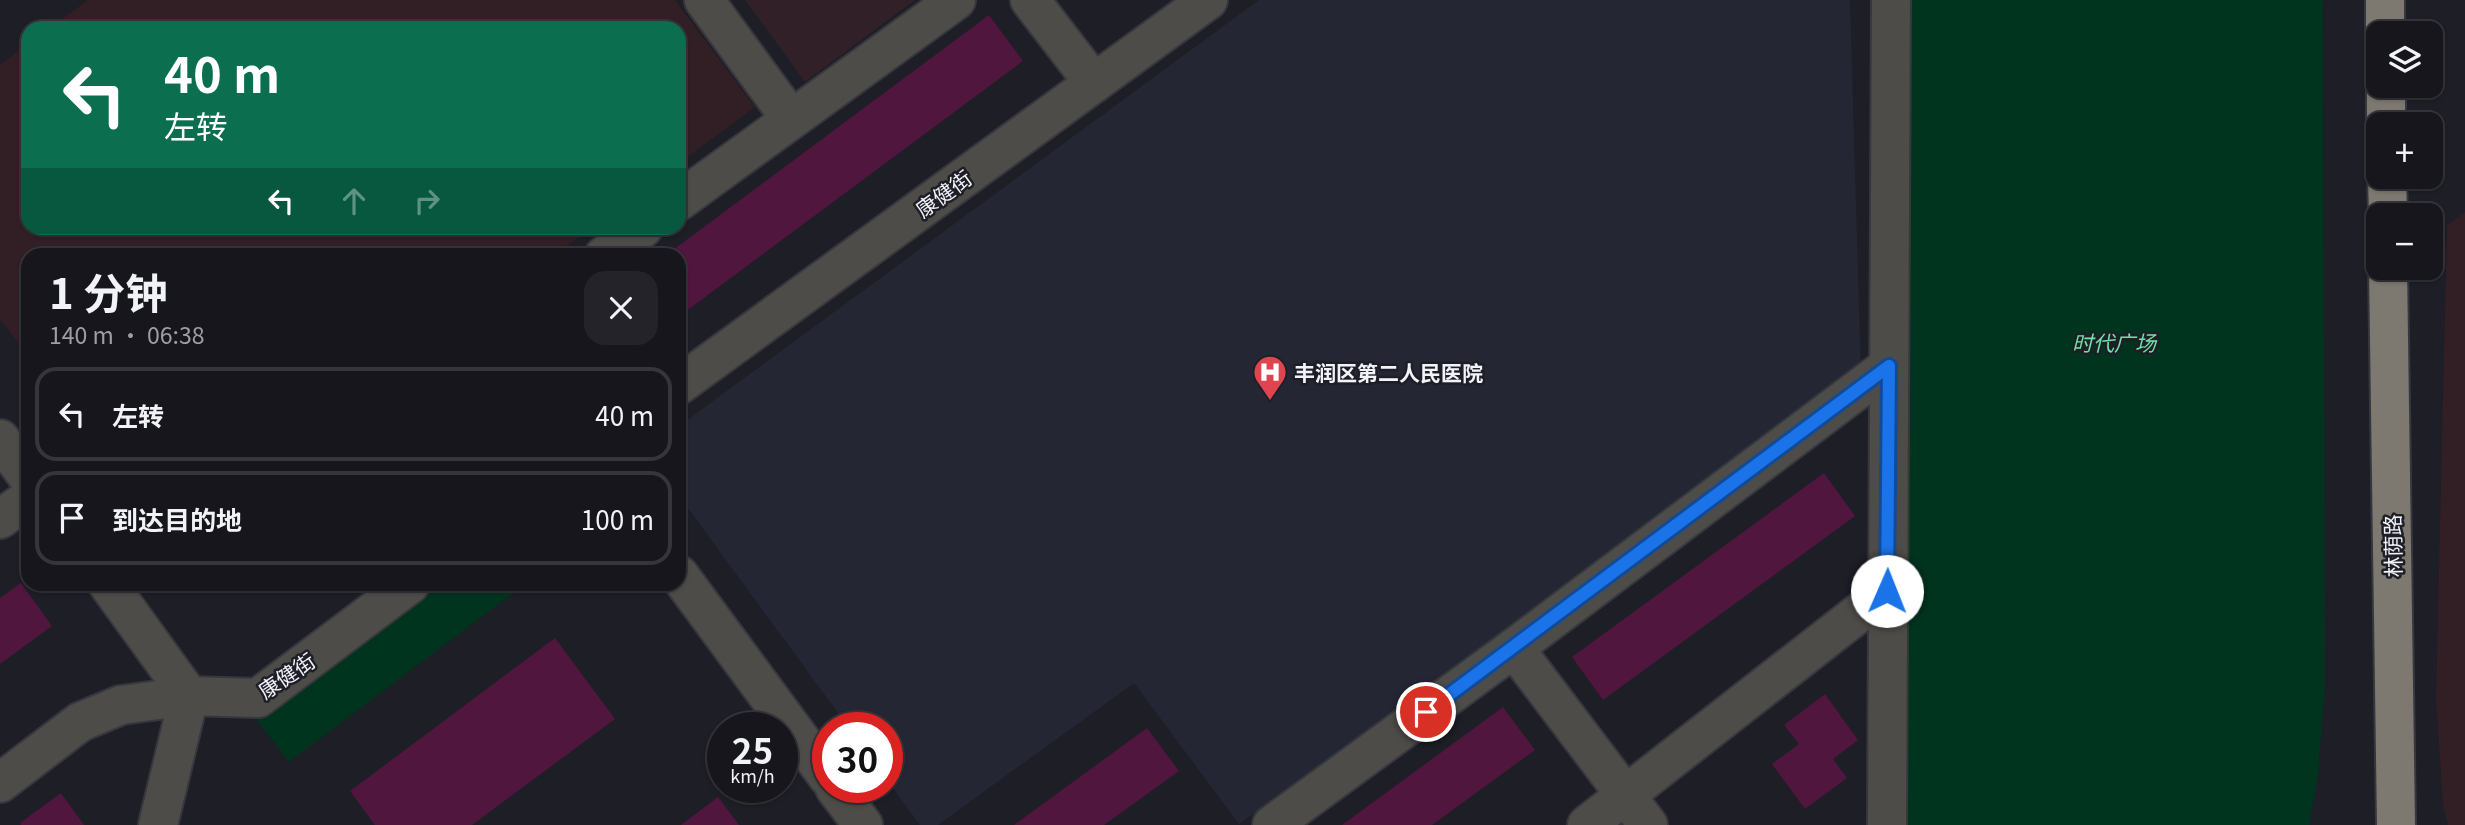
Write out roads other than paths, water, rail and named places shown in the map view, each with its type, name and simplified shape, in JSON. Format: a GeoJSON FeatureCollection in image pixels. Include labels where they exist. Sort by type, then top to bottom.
{"type":"FeatureCollection","features":[{"type":"Feature","properties":{"kind":"main road"},"geometry":{"type":"LineString","coordinates":[[2385,0],[2385,21]]}},
{"type":"Feature","properties":{"kind":"main road","name":"林荫路"},"geometry":{"type":"LineString","coordinates":[[2388,280],[2396,825]]}},
{"type":"Feature","properties":{"kind":"street"},"geometry":{"type":"LineString","coordinates":[[704,0],[791,119]]}},
{"type":"Feature","properties":{"kind":"street"},"geometry":{"type":"LineString","coordinates":[[686,196],[956,0]]}},
{"type":"Feature","properties":{"kind":"street"},"geometry":{"type":"LineString","coordinates":[[1030,0],[1094,83]]}},
{"type":"Feature","properties":{"kind":"street","name":"康健街"},"geometry":{"type":"LineString","coordinates":[[686,380],[1208,0]]}},
{"type":"Feature","properties":{"kind":"street"},"geometry":{"type":"LineString","coordinates":[[1887,825],[1891,0]]}},
{"type":"Feature","properties":{"kind":"street"},"geometry":{"type":"LineString","coordinates":[[615,248],[633,235]]}},
{"type":"Feature","properties":{"kind":"street"},"geometry":{"type":"LineString","coordinates":[[1272,825],[1514,648],[1889,366]]}},
{"type":"Feature","properties":{"kind":"street"},"geometry":{"type":"LineString","coordinates":[[0,439],[21,468]]}},
{"type":"Feature","properties":{"kind":"street"},"geometry":{"type":"LineString","coordinates":[[0,519],[21,504]]}},
{"type":"Feature","properties":{"kind":"street"},"geometry":{"type":"LineString","coordinates":[[686,584],[812,755]]}},
{"type":"Feature","properties":{"kind":"street"},"geometry":{"type":"LineString","coordinates":[[113,591],[189,696],[158,825]]}},
{"type":"Feature","properties":{"kind":"street","name":"康健街"},"geometry":{"type":"LineString","coordinates":[[0,783],[80,722],[121,705],[189,696],[258,698],[401,591]]}},
{"type":"Feature","properties":{"kind":"street"},"geometry":{"type":"LineString","coordinates":[[1587,825],[1637,810],[1887,591]]}},
{"type":"Feature","properties":{"kind":"street"},"geometry":{"type":"LineString","coordinates":[[1514,648],[1637,810]]}},
{"type":"Feature","properties":{"kind":"street"},"geometry":{"type":"LineString","coordinates":[[846,803],[863,825]]}},
{"type":"Feature","properties":{"kind":"place","name":"丰润区第二人民医院"},"geometry":{"type":"Point","coordinates":[1270,402]}},
{"type":"Feature","properties":{"kind":"park label","name":"时代广场"},"geometry":{"type":"Point","coordinates":[2114,342]}}]}
